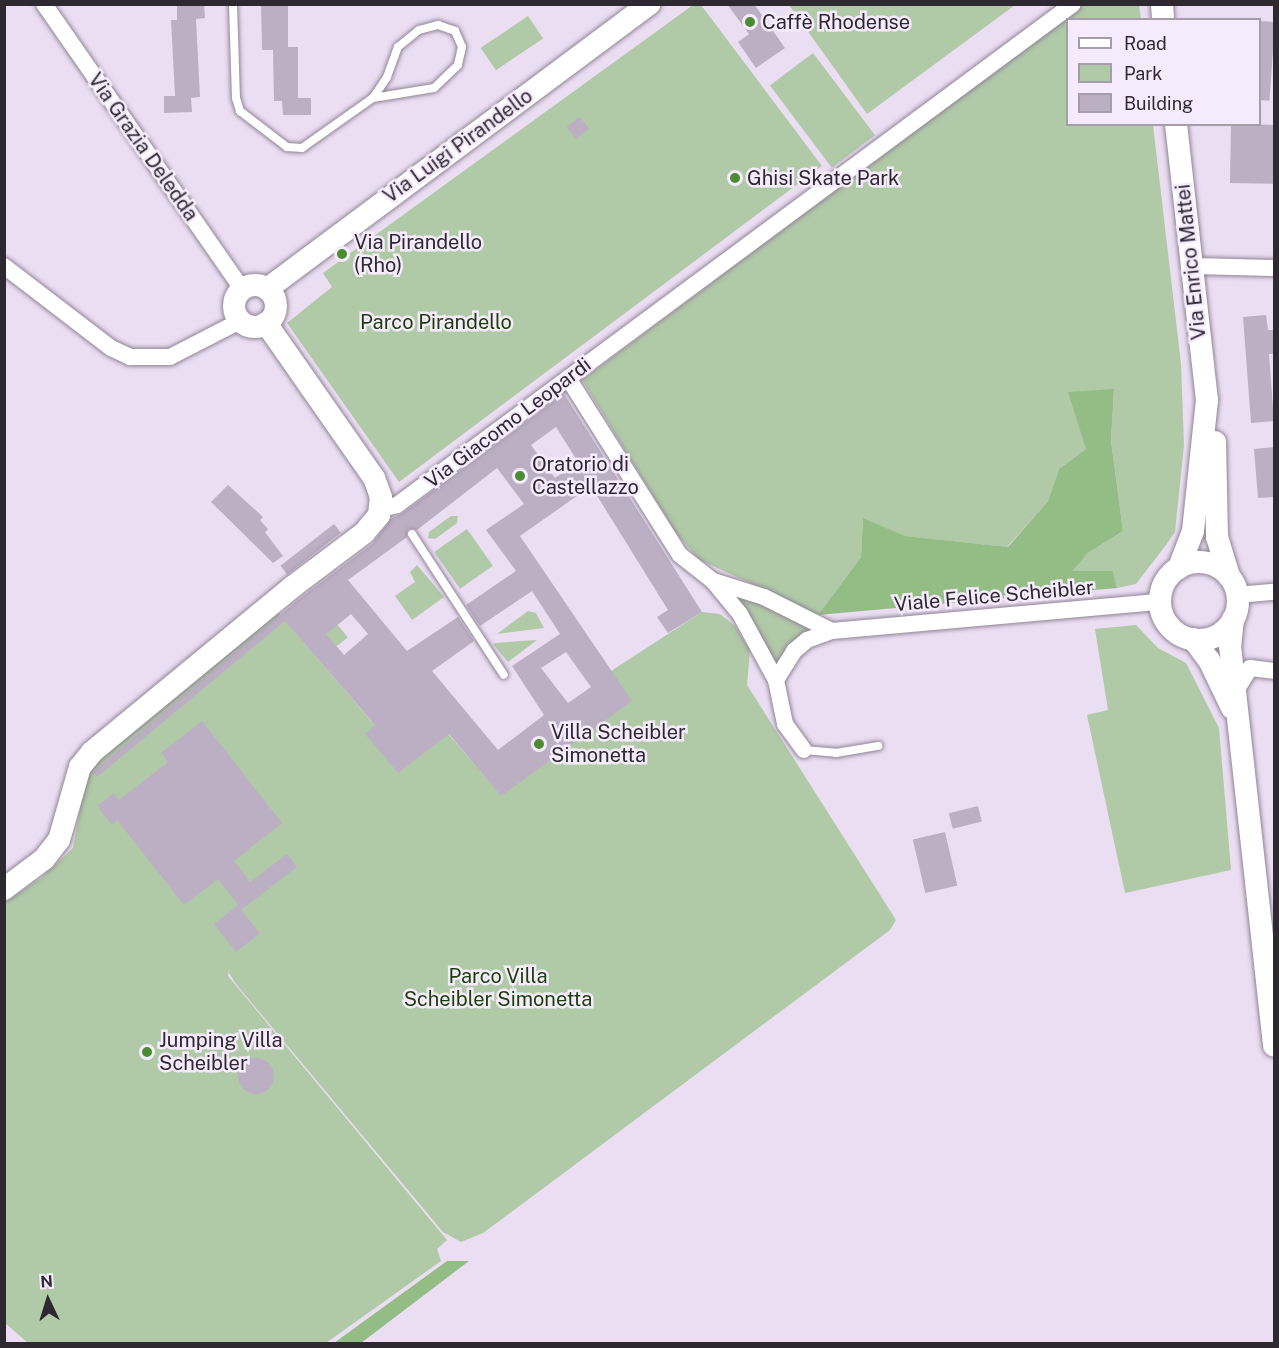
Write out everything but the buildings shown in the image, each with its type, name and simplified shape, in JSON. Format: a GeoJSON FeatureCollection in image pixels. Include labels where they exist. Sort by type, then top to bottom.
{"type":"FeatureCollection","features":[{"type":"Feature","properties":{"kind":"street","name":"Via Grazia Deledda"},"geometry":{"type":"LineString","coordinates":[[44,4],[242,289]]}},
{"type":"Feature","properties":{"kind":"street","name":"Via Luigi Pirandello"},"geometry":{"type":"LineString","coordinates":[[267,289],[650,4]]}},
{"type":"Feature","properties":{"kind":"street","name":"Via Giacomo Leopardi"},"geometry":{"type":"LineString","coordinates":[[4,889],[44,859],[59,840],[80,767],[92,752],[291,588],[364,533],[390,510],[1073,4]]}},
{"type":"Feature","properties":{"kind":"street","name":"Via Enrico Mattei"},"geometry":{"type":"LineString","coordinates":[[1176,126],[1207,400],[1214,434],[1217,537],[1233,586]]}},
{"type":"Feature","properties":{"kind":"street"},"geometry":{"type":"LineString","coordinates":[[4,266],[111,348],[130,357],[170,357],[240,321]]}},
{"type":"Feature","properties":{"kind":"street"},"geometry":{"type":"LineString","coordinates":[[1192,266],[1275,268]]}},
{"type":"Feature","properties":{"kind":"street"},"geometry":{"type":"LineString","coordinates":[[254,285],[267,289],[276,306],[266,323],[253,327],[240,321],[235,301],[242,289],[254,285]]}},
{"type":"Feature","properties":{"kind":"street"},"geometry":{"type":"LineString","coordinates":[[266,323],[374,478],[390,510]]}},
{"type":"Feature","properties":{"kind":"street"},"geometry":{"type":"LineString","coordinates":[[567,378],[681,555],[713,581],[740,614],[776,680],[785,723],[804,750]]}},
{"type":"Feature","properties":{"kind":"street","name":"Via Enrico Mattei"},"geometry":{"type":"LineString","coordinates":[[1179,568],[1193,531],[1207,400]]}},
{"type":"Feature","properties":{"kind":"street"},"geometry":{"type":"LineString","coordinates":[[1241,728],[1212,665],[1193,639],[1170,626],[1160,602],[1165,582],[1179,568],[1209,563],[1233,586],[1275,592]]}},
{"type":"Feature","properties":{"kind":"street"},"geometry":{"type":"LineString","coordinates":[[713,581],[764,597],[832,631]]}},
{"type":"Feature","properties":{"kind":"street"},"geometry":{"type":"LineString","coordinates":[[1233,586],[1230,646],[1237,689],[1275,1046]]}},
{"type":"Feature","properties":{"kind":"street","name":"Viale Felice Scheibler"},"geometry":{"type":"LineString","coordinates":[[776,680],[794,651],[807,640],[832,631],[1160,602]]}},
{"type":"Feature","properties":{"kind":"street"},"geometry":{"type":"LineString","coordinates":[[1193,639],[1217,635],[1233,619]]}},
{"type":"Feature","properties":{"kind":"street"},"geometry":{"type":"LineString","coordinates":[[1237,689],[1250,668],[1275,671]]}},
{"type":"Feature","properties":{"kind":"lane"},"geometry":{"type":"LineString","coordinates":[[233,4],[236,98],[240,111],[287,147],[302,148],[373,98],[387,77],[398,47],[418,30],[438,25],[454,31],[462,47],[458,65],[434,88],[373,98]]}},
{"type":"Feature","properties":{"kind":"lane"},"geometry":{"type":"LineString","coordinates":[[412,534],[504,675]]}},
{"type":"Feature","properties":{"kind":"lane"},"geometry":{"type":"LineString","coordinates":[[804,750],[836,753],[878,746]]}},
{"type":"Feature","properties":{"kind":"green space","name":"Parco Pirandello"},"geometry":{"type":"Polygon","coordinates":[[[693,5],[701,5],[822,166],[399,482],[287,323],[332,287],[323,273],[693,5]]]}},
{"type":"Feature","properties":{"kind":"green space"},"geometry":{"type":"Polygon","coordinates":[[[789,5],[1015,5],[867,114],[789,5]]]}},
{"type":"Feature","properties":{"kind":"green space"},"geometry":{"type":"Polygon","coordinates":[[[1083,5],[1139,5],[1141,18],[1066,18],[1066,126],[1153,126],[1181,364],[1184,445],[1175,532],[1136,584],[1117,588],[1113,571],[1071,571],[1088,553],[1123,531],[1111,441],[1114,389],[1086,449],[1059,469],[1048,501],[1007,547],[904,536],[863,518],[861,557],[818,615],[700,560],[678,536],[582,380],[1083,5]]]}},
{"type":"Feature","properties":{"kind":"green space"},"geometry":{"type":"Polygon","coordinates":[[[528,16],[543,38],[496,70],[481,48],[528,16]]]}},
{"type":"Feature","properties":{"kind":"green space"},"geometry":{"type":"Polygon","coordinates":[[[813,53],[875,135],[832,168],[770,85],[813,53]]]}},
{"type":"Feature","properties":{"kind":"green space"},"geometry":{"type":"Polygon","coordinates":[[[1114,389],[1111,441],[1123,531],[1088,553],[1072,571],[1113,571],[1117,588],[818,615],[861,557],[863,518],[905,536],[1008,547],[1048,501],[1059,469],[1086,449],[1068,392],[1114,389]]]}},
{"type":"Feature","properties":{"kind":"green space"},"geometry":{"type":"Polygon","coordinates":[[[451,516],[458,516],[457,523],[435,539],[428,538],[429,532],[451,516]]]}},
{"type":"Feature","properties":{"kind":"green space"},"geometry":{"type":"Polygon","coordinates":[[[467,529],[493,566],[460,589],[434,552],[467,529]]]}},
{"type":"Feature","properties":{"kind":"green space"},"geometry":{"type":"Polygon","coordinates":[[[417,565],[444,597],[412,620],[395,596],[415,582],[410,572],[417,565]]]}},
{"type":"Feature","properties":{"kind":"green space"},"geometry":{"type":"Polygon","coordinates":[[[728,590],[816,628],[776,672],[728,590]]]}},
{"type":"Feature","properties":{"kind":"green space"},"geometry":{"type":"Polygon","coordinates":[[[320,603],[348,637],[336,647],[308,612],[320,603]]]}},
{"type":"Feature","properties":{"kind":"green space","name":"Parco Villa Scheibler Simonetta"},"geometry":{"type":"Polygon","coordinates":[[[276,610],[372,722],[437,721],[501,795],[611,671],[702,612],[720,614],[735,626],[750,650],[747,685],[896,920],[890,930],[483,1233],[461,1242],[443,1232],[236,984],[229,973],[230,964],[228,976],[447,1240],[437,1249],[441,1261],[326,1343],[28,1343],[5,1323],[5,902],[41,878],[73,848],[88,766],[276,610]]]}},
{"type":"Feature","properties":{"kind":"green space"},"geometry":{"type":"Polygon","coordinates":[[[528,611],[536,613],[544,628],[497,634],[528,611]]]}},
{"type":"Feature","properties":{"kind":"green space"},"geometry":{"type":"Polygon","coordinates":[[[1136,625],[1158,648],[1186,663],[1219,728],[1231,870],[1125,893],[1087,715],[1108,710],[1095,629],[1136,625]]]}},
{"type":"Feature","properties":{"kind":"green space"},"geometry":{"type":"Polygon","coordinates":[[[537,640],[508,662],[493,644],[495,643],[537,640]]]}},
{"type":"Feature","properties":{"kind":"green space"},"geometry":{"type":"Polygon","coordinates":[[[447,1261],[469,1261],[361,1343],[334,1343],[447,1261]]]}},
{"type":"Feature","properties":{"kind":"place","name":"Caffè Rhodense"},"geometry":{"type":"Point","coordinates":[750,22]}},
{"type":"Feature","properties":{"kind":"place","name":"Ghisi Skate Park"},"geometry":{"type":"Point","coordinates":[735,178]}},
{"type":"Feature","properties":{"kind":"place","name":"Via Pirandello (Rho)"},"geometry":{"type":"Point","coordinates":[342,254]}},
{"type":"Feature","properties":{"kind":"place","name":"Oratorio di Castellazzo"},"geometry":{"type":"Point","coordinates":[520,476]}},
{"type":"Feature","properties":{"kind":"place","name":"Villa Scheibler Simonetta"},"geometry":{"type":"Point","coordinates":[539,744]}},
{"type":"Feature","properties":{"kind":"place","name":"Jumping Villa Scheibler"},"geometry":{"type":"Point","coordinates":[147,1052]}}]}
